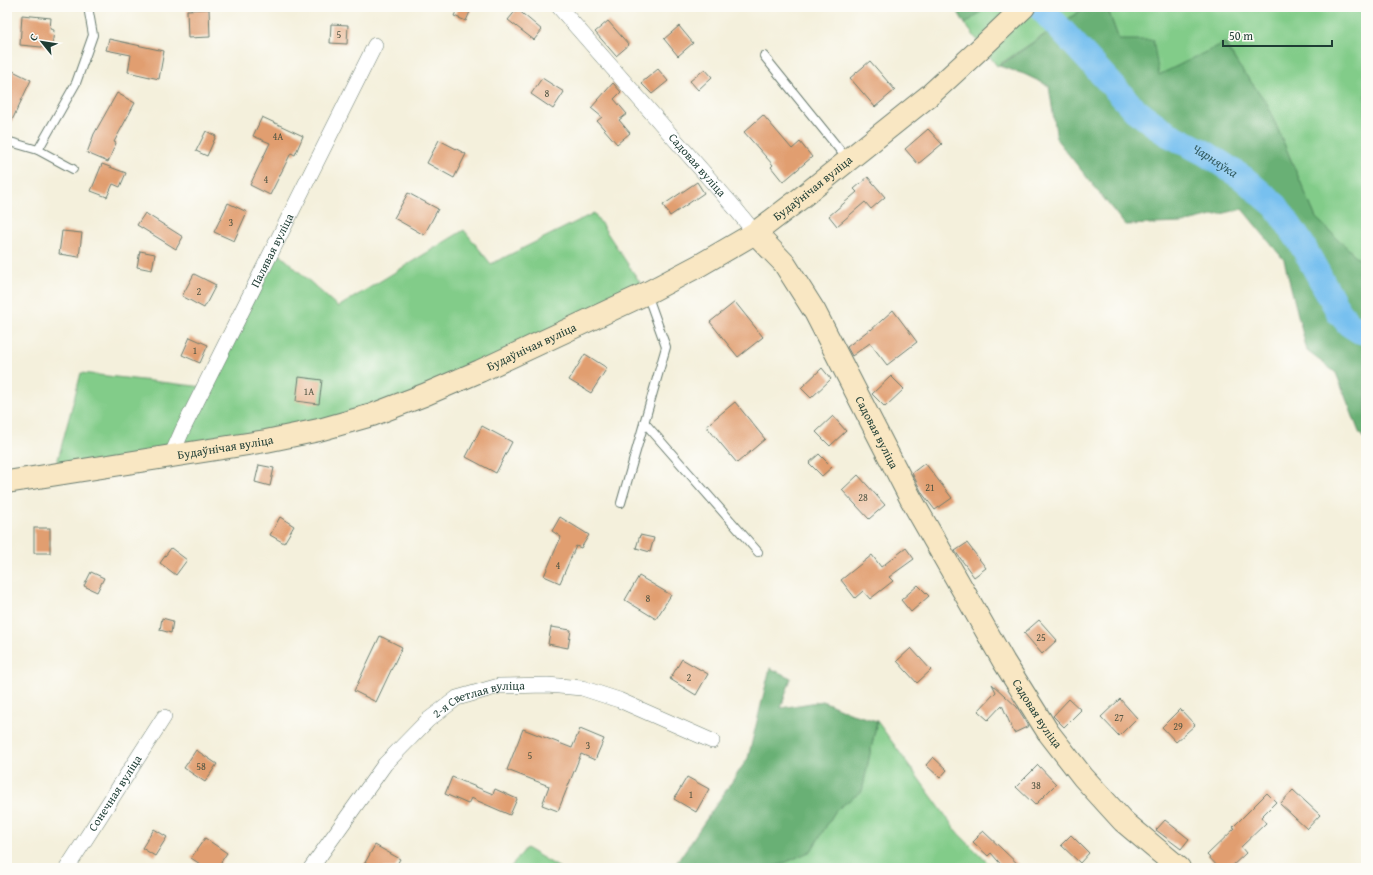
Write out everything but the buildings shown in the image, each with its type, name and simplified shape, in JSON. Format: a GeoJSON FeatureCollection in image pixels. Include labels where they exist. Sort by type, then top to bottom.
{"type":"FeatureCollection","features":[{"type":"Feature","properties":{"kind":"main road","name":"Будаўнічая вуліца"},"geometry":{"type":"LineString","coordinates":[[7,482],[266,441],[319,430],[372,415],[480,371],[647,293],[700,265],[755,233],[931,94],[1024,7]]}},
{"type":"Feature","properties":{"kind":"main road","name":"Садовая вуліца"},"geometry":{"type":"LineString","coordinates":[[755,233],[784,263],[815,312],[911,499],[1004,662],[1048,732],[1083,777],[1123,821],[1179,868]]}},
{"type":"Feature","properties":{"kind":"street","name":"Садовая вуліца"},"geometry":{"type":"LineString","coordinates":[[559,7],[755,233]]}},
{"type":"Feature","properties":{"kind":"street","name":"Палявая вуліца"},"geometry":{"type":"LineString","coordinates":[[171,456],[183,429],[375,45]]}},
{"type":"Feature","properties":{"kind":"street","name":"2-я Светлая вуліца"},"geometry":{"type":"LineString","coordinates":[[311,868],[385,764],[428,720],[457,698],[499,686],[547,685],[582,688],[619,700],[712,741]]}},
{"type":"Feature","properties":{"kind":"street","name":"Сонечная вуліца"},"geometry":{"type":"LineString","coordinates":[[67,868],[164,718]]}},
{"type":"Feature","properties":{"kind":"lane"},"geometry":{"type":"LineString","coordinates":[[38,150],[76,83],[93,34],[88,7]]}},
{"type":"Feature","properties":{"kind":"lane"},"geometry":{"type":"LineString","coordinates":[[764,56],[849,160]]}},
{"type":"Feature","properties":{"kind":"lane"},"geometry":{"type":"LineString","coordinates":[[7,141],[38,150],[73,169]]}},
{"type":"Feature","properties":{"kind":"lane"},"geometry":{"type":"LineString","coordinates":[[621,504],[666,347],[647,293]]}},
{"type":"Feature","properties":{"kind":"lane"},"geometry":{"type":"LineString","coordinates":[[644,422],[758,552]]}},
{"type":"Feature","properties":{"kind":"green space"},"geometry":{"type":"Polygon","coordinates":[[[955,7],[987,7],[965,24],[955,7]]]}},
{"type":"Feature","properties":{"kind":"green space"},"geometry":{"type":"Polygon","coordinates":[[[987,7],[1086,7],[997,66],[965,24],[987,7]]]}},
{"type":"Feature","properties":{"kind":"green space"},"geometry":{"type":"Polygon","coordinates":[[[1086,7],[1107,7],[1119,40],[1153,40],[1159,75],[1224,43],[1266,102],[1316,218],[1366,266],[1366,442],[1359,432],[1336,373],[1307,351],[1284,260],[1242,209],[1183,223],[1125,225],[1057,140],[1049,86],[1024,74],[999,66],[1086,7]]]}},
{"type":"Feature","properties":{"kind":"green space"},"geometry":{"type":"Polygon","coordinates":[[[1107,7],[1366,7],[1366,266],[1316,218],[1266,102],[1239,66],[1225,43],[1159,75],[1119,40],[1107,7]]]}},
{"type":"Feature","properties":{"kind":"green space"},"geometry":{"type":"Polygon","coordinates":[[[594,213],[647,293],[372,415],[54,474],[81,373],[204,387],[274,249],[338,307],[464,230],[491,264],[594,213]]]}},
{"type":"Feature","properties":{"kind":"green space"},"geometry":{"type":"Polygon","coordinates":[[[770,668],[791,678],[781,708],[823,701],[852,714],[877,721],[862,791],[836,810],[811,851],[780,865],[765,868],[673,868],[748,758],[770,668]]]}},
{"type":"Feature","properties":{"kind":"green space"},"geometry":{"type":"Polygon","coordinates":[[[877,721],[958,833],[993,868],[765,868],[780,865],[811,851],[836,810],[862,791],[877,721]]]}},
{"type":"Feature","properties":{"kind":"green space"},"geometry":{"type":"Polygon","coordinates":[[[526,848],[560,868],[510,868],[526,848]]]}},
{"type":"Feature","properties":{"kind":"waterway","name":"Чарняўка"},"geometry":{"type":"LineString","coordinates":[[1040,7],[1135,110],[1168,134],[1205,153],[1243,178],[1276,206],[1301,243],[1339,312],[1349,324],[1360,331],[1366,332]]}}]}
